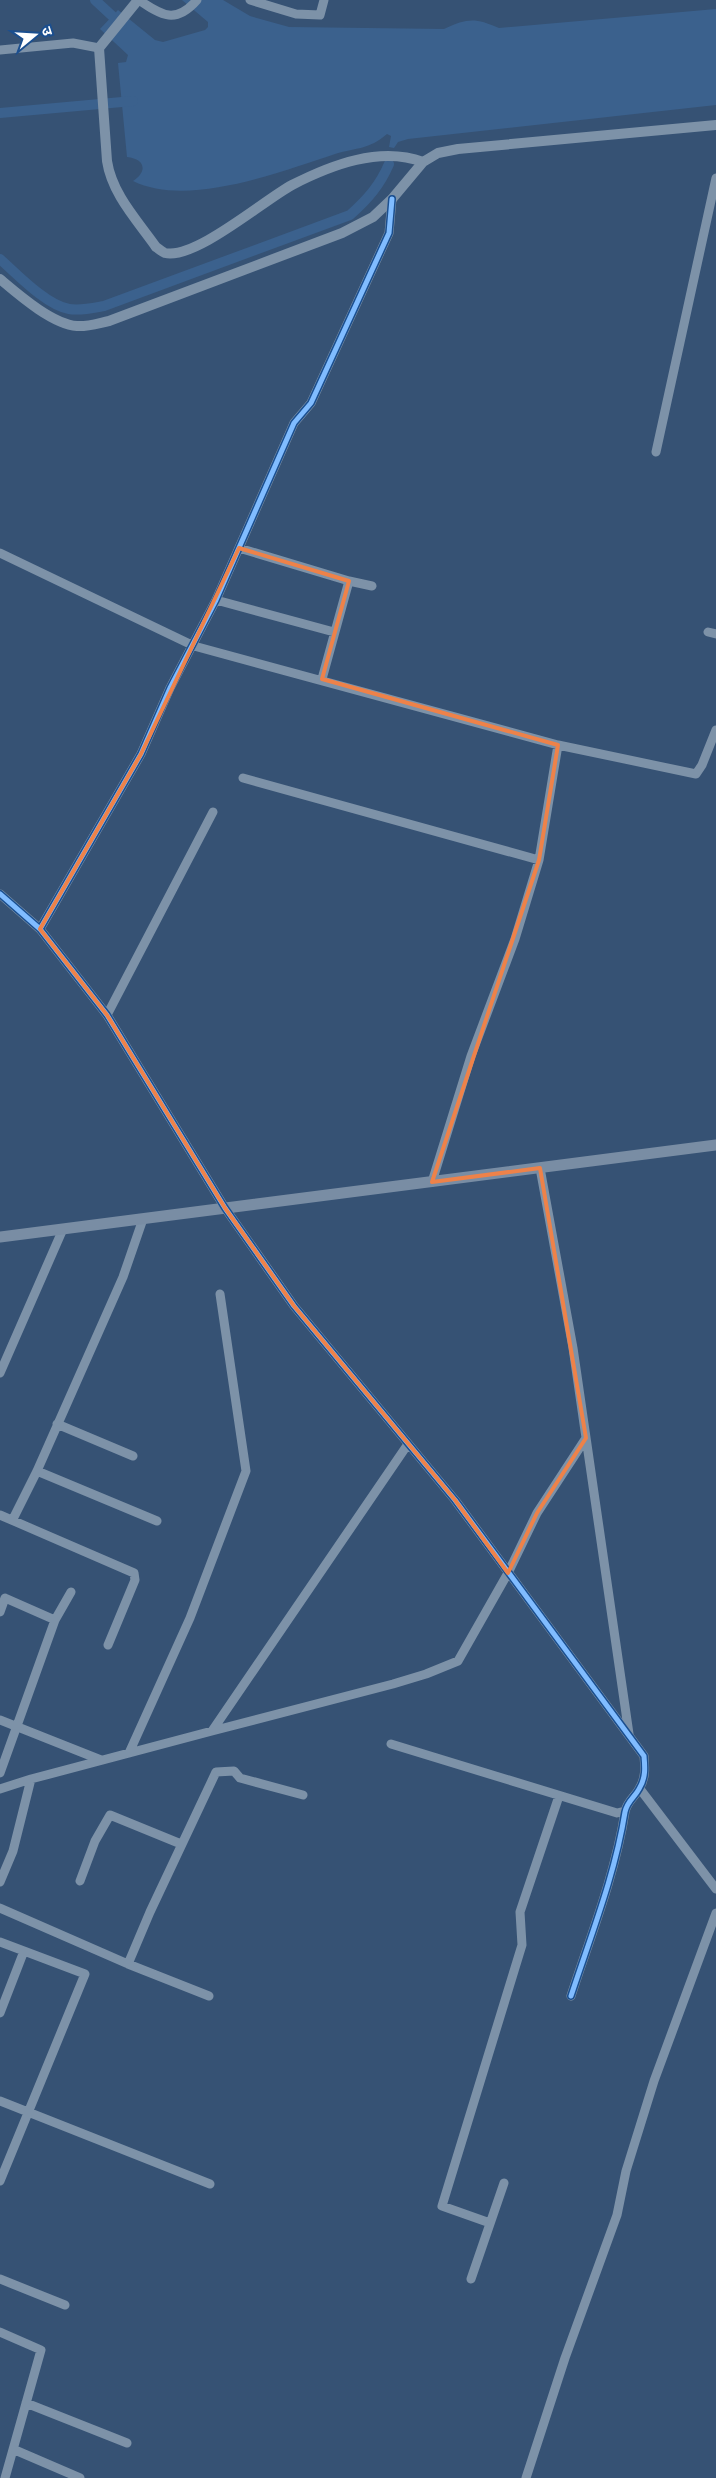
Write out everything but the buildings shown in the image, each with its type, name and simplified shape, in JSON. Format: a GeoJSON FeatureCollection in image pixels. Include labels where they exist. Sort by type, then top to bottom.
{"type":"FeatureCollection","features":[{"type":"Feature","properties":{"kind":"main road"},"geometry":{"type":"LineString","coordinates":[[0,1237],[716,1146]]}},
{"type":"Feature","properties":{"kind":"street"},"geometry":{"type":"LineString","coordinates":[[197,0],[188,10],[178,16],[169,16],[138,0],[99,48],[110,176],[115,189],[156,247],[165,253],[180,252],[212,238],[291,186],[353,160],[391,154],[408,156],[423,162]]}},
{"type":"Feature","properties":{"kind":"street"},"geometry":{"type":"LineString","coordinates":[[250,0],[296,14],[320,15],[324,0]]}},
{"type":"Feature","properties":{"kind":"street"},"geometry":{"type":"LineString","coordinates":[[0,50],[73,43],[99,48]]}},
{"type":"Feature","properties":{"kind":"street"},"geometry":{"type":"LineString","coordinates":[[0,279],[28,302],[56,319],[77,326],[109,322],[342,233],[373,217],[392,199],[423,162],[438,153],[458,149],[716,125]]}},
{"type":"Feature","properties":{"kind":"street"},"geometry":{"type":"LineString","coordinates":[[656,452],[716,178]]}},
{"type":"Feature","properties":{"kind":"street"},"geometry":{"type":"LineString","coordinates":[[40,929],[141,754],[170,688],[194,646],[294,423],[311,403],[389,233],[392,199]]}},
{"type":"Feature","properties":{"kind":"street"},"geometry":{"type":"LineString","coordinates":[[239,548],[349,581],[372,586]]}},
{"type":"Feature","properties":{"kind":"street"},"geometry":{"type":"LineString","coordinates":[[0,553],[194,646],[322,679],[558,745],[696,774],[702,765],[716,730]]}},
{"type":"Feature","properties":{"kind":"street"},"geometry":{"type":"LineString","coordinates":[[322,679],[349,581]]}},
{"type":"Feature","properties":{"kind":"street"},"geometry":{"type":"LineString","coordinates":[[216,600],[334,632]]}},
{"type":"Feature","properties":{"kind":"street"},"geometry":{"type":"LineString","coordinates":[[432,1182],[471,1056],[515,940],[539,860],[558,745]]}},
{"type":"Feature","properties":{"kind":"street"},"geometry":{"type":"LineString","coordinates":[[243,778],[539,860]]}},
{"type":"Feature","properties":{"kind":"street"},"geometry":{"type":"LineString","coordinates":[[107,1016],[213,812]]}},
{"type":"Feature","properties":{"kind":"street"},"geometry":{"type":"LineString","coordinates":[[0,894],[40,929],[107,1016],[226,1208],[294,1306],[455,1500],[644,1756],[646,1770],[640,1789],[629,1801],[625,1811],[619,1852],[571,1996]]}},
{"type":"Feature","properties":{"kind":"street"},"geometry":{"type":"LineString","coordinates":[[540,1168],[573,1348],[629,1736]]}},
{"type":"Feature","properties":{"kind":"street"},"geometry":{"type":"LineString","coordinates":[[13,1520],[37,1471],[123,1277],[143,1219]]}},
{"type":"Feature","properties":{"kind":"street"},"geometry":{"type":"LineString","coordinates":[[0,1373],[63,1229]]}},
{"type":"Feature","properties":{"kind":"street"},"geometry":{"type":"LineString","coordinates":[[129,1753],[190,1618],[246,1471],[220,1294]]}},
{"type":"Feature","properties":{"kind":"street"},"geometry":{"type":"LineString","coordinates":[[57,1424],[133,1456]]}},
{"type":"Feature","properties":{"kind":"street"},"geometry":{"type":"LineString","coordinates":[[0,1788],[393,1684],[426,1674],[458,1661],[508,1573],[538,1513],[586,1438]]}},
{"type":"Feature","properties":{"kind":"street"},"geometry":{"type":"LineString","coordinates":[[212,1731],[408,1444]]}},
{"type":"Feature","properties":{"kind":"street"},"geometry":{"type":"LineString","coordinates":[[37,1471],[157,1521]]}},
{"type":"Feature","properties":{"kind":"street"},"geometry":{"type":"LineString","coordinates":[[0,1515],[134,1573],[135,1580],[108,1645]]}},
{"type":"Feature","properties":{"kind":"street"},"geometry":{"type":"LineString","coordinates":[[0,1773],[55,1620],[71,1592]]}},
{"type":"Feature","properties":{"kind":"street"},"geometry":{"type":"LineString","coordinates":[[0,1612],[5,1598],[55,1620]]}},
{"type":"Feature","properties":{"kind":"street"},"geometry":{"type":"LineString","coordinates":[[0,1720],[102,1760]]}},
{"type":"Feature","properties":{"kind":"street"},"geometry":{"type":"LineString","coordinates":[[391,1744],[617,1813],[625,1811]]}},
{"type":"Feature","properties":{"kind":"street"},"geometry":{"type":"LineString","coordinates":[[128,1964],[181,1844],[216,1772],[234,1772],[240,1778],[303,1795]]}},
{"type":"Feature","properties":{"kind":"street"},"geometry":{"type":"LineString","coordinates":[[0,1882],[13,1851],[31,1779]]}},
{"type":"Feature","properties":{"kind":"street"},"geometry":{"type":"LineString","coordinates":[[640,1789],[716,1889]]}},
{"type":"Feature","properties":{"kind":"street"},"geometry":{"type":"LineString","coordinates":[[490,2223],[442,2206],[522,1945],[520,1912],[559,1796]]}},
{"type":"Feature","properties":{"kind":"street"},"geometry":{"type":"LineString","coordinates":[[80,1881],[95,1841],[110,1815],[181,1844]]}},
{"type":"Feature","properties":{"kind":"street"},"geometry":{"type":"LineString","coordinates":[[0,1908],[128,1964],[209,1996]]}},
{"type":"Feature","properties":{"kind":"street"},"geometry":{"type":"LineString","coordinates":[[526,2478],[565,2358],[617,2216],[626,2171],[654,2081],[716,1913]]}},
{"type":"Feature","properties":{"kind":"street"},"geometry":{"type":"LineString","coordinates":[[0,1942],[85,1974],[0,2181]]}},
{"type":"Feature","properties":{"kind":"street"},"geometry":{"type":"LineString","coordinates":[[0,2013],[24,1951]]}},
{"type":"Feature","properties":{"kind":"street"},"geometry":{"type":"LineString","coordinates":[[0,2101],[210,2184]]}},
{"type":"Feature","properties":{"kind":"street"},"geometry":{"type":"LineString","coordinates":[[470,2279],[504,2183]]}},
{"type":"Feature","properties":{"kind":"street"},"geometry":{"type":"LineString","coordinates":[[0,2279],[64,2305]]}},
{"type":"Feature","properties":{"kind":"street"},"geometry":{"type":"LineString","coordinates":[[0,2332],[41,2350],[15,2450],[5,2478]]}},
{"type":"Feature","properties":{"kind":"street"},"geometry":{"type":"LineString","coordinates":[[26,2403],[127,2443]]}},
{"type":"Feature","properties":{"kind":"street"},"geometry":{"type":"LineString","coordinates":[[15,2450],[80,2478]]}},
{"type":"Feature","properties":{"kind":"highlighted area"},"geometry":{"type":"Polygon","coordinates":[[[239,548],[349,581],[322,679],[558,745],[539,860],[432,1182],[540,1168],[586,1438],[537,1513],[508,1573],[455,1500],[294,1306],[225,1208],[107,1015],[40,929],[141,754],[239,548]]]}},
{"type":"Feature","properties":{"kind":"water"},"geometry":{"type":"Polygon","coordinates":[[[182,0],[223,0],[250,16],[289,27],[444,29],[466,21],[477,21],[499,28],[716,9],[716,105],[408,139],[398,142],[394,148],[389,147],[391,136],[387,134],[368,146],[335,154],[261,178],[207,189],[180,191],[155,188],[133,181],[141,173],[142,166],[138,160],[127,157],[118,63],[126,62],[128,55],[100,29],[118,10],[155,40],[163,42],[205,30],[208,27],[208,22],[182,0]]]}},
{"type":"Feature","properties":{"kind":"waterway"},"geometry":{"type":"LineString","coordinates":[[95,0],[122,25]]}},
{"type":"Feature","properties":{"kind":"waterway"},"geometry":{"type":"LineString","coordinates":[[0,113],[133,101]]}},
{"type":"Feature","properties":{"kind":"waterway"},"geometry":{"type":"LineString","coordinates":[[0,259],[32,288],[51,302],[69,309],[78,310],[104,306],[350,215],[373,191],[382,179],[389,164]]}},
{"type":"Feature","properties":{"kind":"cycle path"},"geometry":{"type":"LineString","coordinates":[[40,929],[141,754],[170,688],[216,600],[294,423],[311,403],[389,233],[392,199]]}},
{"type":"Feature","properties":{"kind":"cycle path"},"geometry":{"type":"LineString","coordinates":[[0,894],[40,929],[107,1015],[225,1208],[294,1306],[455,1500],[644,1756],[643,1781],[626,1808],[609,1882],[571,1996]]}}]}
